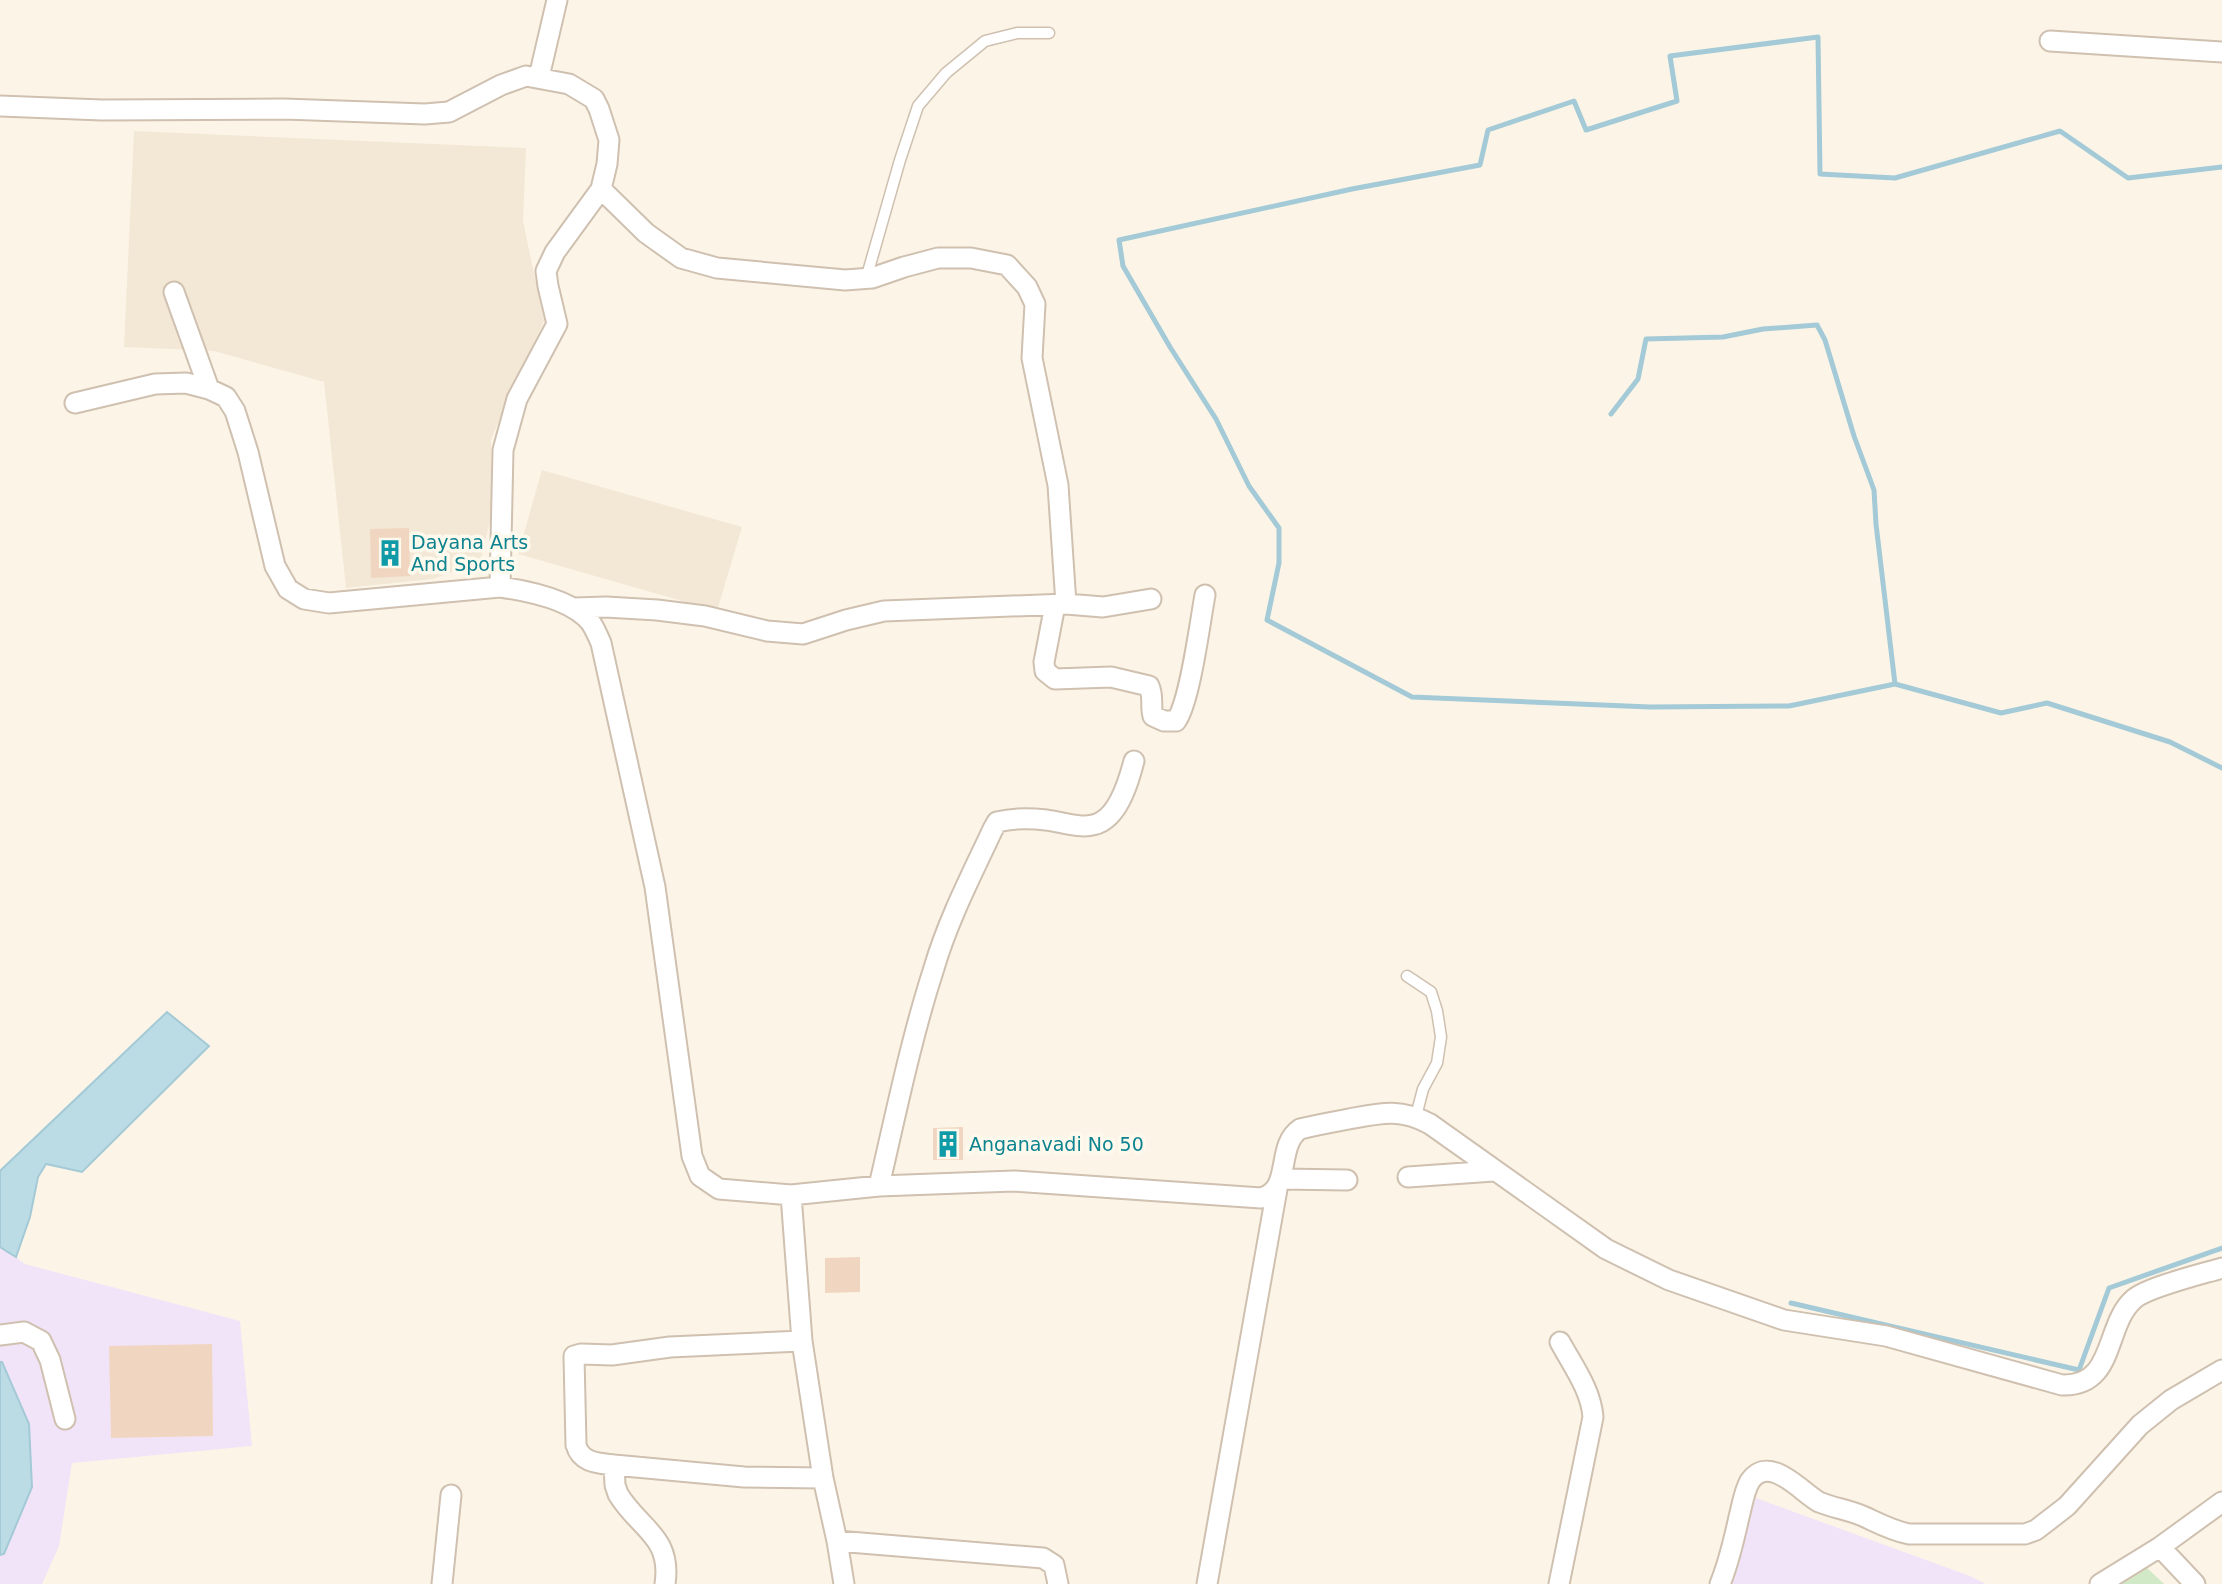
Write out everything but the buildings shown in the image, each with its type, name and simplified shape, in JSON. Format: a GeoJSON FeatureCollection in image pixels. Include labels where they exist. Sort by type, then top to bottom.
{"type":"FeatureCollection","features":[{"type":"Feature","properties":{"kind":"street"},"geometry":{"type":"LineString","coordinates":[[539,78],[557,0]]}},
{"type":"Feature","properties":{"kind":"street"},"geometry":{"type":"LineString","coordinates":[[2050,41],[2222,52]]}},
{"type":"Feature","properties":{"kind":"street"},"geometry":{"type":"LineString","coordinates":[[0,106],[102,110],[284,109],[425,114],[449,112],[501,85],[526,76],[569,84],[594,99],[609,140],[607,164],[601,189],[555,252],[546,271],[557,324],[517,399],[503,450],[500,587]]}},
{"type":"Feature","properties":{"kind":"street"},"geometry":{"type":"LineString","coordinates":[[601,189],[646,233],[681,258],[717,268],[845,280],[866,279],[938,258],[971,258],[1007,265],[1027,287],[1035,304],[1032,358],[1058,485],[1061,605],[1044,662],[1045,671],[1055,679],[1111,677],[1149,686],[1153,694],[1153,716],[1164,721],[1175,721],[1180,715],[1190,677],[1205,594]]}},
{"type":"Feature","properties":{"kind":"street"},"geometry":{"type":"LineString","coordinates":[[174,292],[209,389]]}},
{"type":"Feature","properties":{"kind":"street"},"geometry":{"type":"LineString","coordinates":[[75,403],[155,384],[186,383],[226,397],[235,411],[248,452],[275,566],[288,589],[303,599],[329,603],[500,587],[525,590],[575,608],[657,610],[705,616],[767,631],[803,634],[884,611],[1061,605],[1103,607],[1151,600]]}},
{"type":"Feature","properties":{"kind":"street"},"geometry":{"type":"LineString","coordinates":[[575,608],[590,623],[601,643],[655,887],[690,1144],[701,1176],[719,1189],[792,1195],[879,1186],[1014,1181],[1254,1199],[1267,1197],[1279,1184],[1347,1180]]}},
{"type":"Feature","properties":{"kind":"street"},"geometry":{"type":"LineString","coordinates":[[879,1186],[934,965],[958,905],[997,822],[1010,819],[1085,825],[1101,822],[1115,809],[1135,761]]}},
{"type":"Feature","properties":{"kind":"street"},"geometry":{"type":"LineString","coordinates":[[1208,1584],[1286,1147],[1300,1129],[1378,1112],[1416,1116],[1606,1249],[1669,1280],[1784,1320],[1886,1336],[2062,1385],[2076,1386],[2097,1372],[2133,1300],[2145,1292],[2222,1268]]}},
{"type":"Feature","properties":{"kind":"street"},"geometry":{"type":"LineString","coordinates":[[1408,1177],[1494,1171]]}},
{"type":"Feature","properties":{"kind":"street"},"geometry":{"type":"LineString","coordinates":[[792,1195],[802,1341],[823,1478],[844,1584]]}},
{"type":"Feature","properties":{"kind":"street"},"geometry":{"type":"LineString","coordinates":[[0,1335],[24,1332],[41,1341],[50,1360],[65,1419]]}},
{"type":"Feature","properties":{"kind":"street"},"geometry":{"type":"LineString","coordinates":[[802,1341],[670,1347],[612,1355],[575,1355],[572,1364],[576,1446],[582,1458],[614,1465],[744,1477],[823,1478]]}},
{"type":"Feature","properties":{"kind":"street"},"geometry":{"type":"LineString","coordinates":[[1559,1584],[1593,1416],[1588,1393],[1560,1342]]}},
{"type":"Feature","properties":{"kind":"street"},"geometry":{"type":"LineString","coordinates":[[1720,1584],[1744,1498],[1749,1483],[1756,1475],[1765,1473],[1787,1477],[1816,1501],[1865,1517],[1895,1532],[2025,1534],[2036,1530],[2067,1506],[2140,1424],[2171,1400],[2222,1370]]}},
{"type":"Feature","properties":{"kind":"street"},"geometry":{"type":"LineString","coordinates":[[614,1465],[618,1494],[663,1549],[667,1571],[665,1584]]}},
{"type":"Feature","properties":{"kind":"street"},"geometry":{"type":"LineString","coordinates":[[442,1584],[451,1495]]}},
{"type":"Feature","properties":{"kind":"street"},"geometry":{"type":"LineString","coordinates":[[2100,1584],[2160,1547],[2222,1502]]}},
{"type":"Feature","properties":{"kind":"street"},"geometry":{"type":"LineString","coordinates":[[837,1541],[1043,1558],[1054,1565],[1058,1584]]}},
{"type":"Feature","properties":{"kind":"street"},"geometry":{"type":"LineString","coordinates":[[2160,1547],[2195,1584]]}},
{"type":"Feature","properties":{"kind":"lane"},"geometry":{"type":"LineString","coordinates":[[866,279],[918,106],[946,74],[985,41],[1017,33],[1049,33]]}},
{"type":"Feature","properties":{"kind":"lane"},"geometry":{"type":"LineString","coordinates":[[1407,976],[1431,992],[1441,1037],[1437,1063],[1423,1088],[1416,1116]]}},
{"type":"Feature","properties":{"kind":"shaded area"},"geometry":{"type":"Polygon","coordinates":[[[134,131],[526,148],[523,221],[544,321],[491,439],[492,513],[480,562],[433,579],[346,588],[324,382],[214,351],[124,347],[134,131]]]}},
{"type":"Feature","properties":{"kind":"shaded area"},"geometry":{"type":"Polygon","coordinates":[[[542,470],[742,527],[717,611],[518,554],[542,470]]]}},
{"type":"Feature","properties":{"kind":"shaded area"},"geometry":{"type":"Polygon","coordinates":[[[0,1245],[25,1264],[240,1321],[252,1446],[72,1463],[59,1546],[42,1584],[0,1584],[0,1245]]]}},
{"type":"Feature","properties":{"kind":"shaded area"},"geometry":{"type":"Polygon","coordinates":[[[1756,1498],[1970,1576],[1986,1584],[1725,1584],[1756,1498]]]}},
{"type":"Feature","properties":{"kind":"green space"},"geometry":{"type":"Polygon","coordinates":[[[2144,1565],[2164,1584],[2119,1584],[2144,1565]]]}},
{"type":"Feature","properties":{"kind":"water"},"geometry":{"type":"Polygon","coordinates":[[[167,1012],[209,1046],[82,1172],[46,1164],[38,1177],[30,1217],[16,1257],[0,1247],[0,1171],[167,1012]]]}},
{"type":"Feature","properties":{"kind":"water"},"geometry":{"type":"Polygon","coordinates":[[[0,1362],[29,1424],[32,1487],[4,1554],[0,1555],[0,1362]]]}},
{"type":"Feature","properties":{"kind":"waterway"},"geometry":{"type":"LineString","coordinates":[[2222,167],[2128,178],[2060,131],[1895,178],[1820,174],[1818,37],[1670,56],[1677,101],[1586,130],[1574,101],[1488,130],[1480,165],[1352,189],[1119,240],[1123,266],[1216,419],[1249,486],[1279,528],[1279,563],[1267,620],[1412,697],[1650,707],[1789,706],[1895,684],[2001,713],[2047,703],[2170,742],[2222,768]]}},
{"type":"Feature","properties":{"kind":"waterway"},"geometry":{"type":"LineString","coordinates":[[1611,414],[1638,379],[1646,339],[1723,337],[1763,329],[1817,325],[1825,340],[1854,436],[1874,490],[1895,684]]}},
{"type":"Feature","properties":{"kind":"waterway"},"geometry":{"type":"LineString","coordinates":[[1791,1303],[2079,1370],[2109,1288],[2222,1248]]}},
{"type":"Feature","properties":{"kind":"place","name":"Dayana Arts And Sports"},"geometry":{"type":"Point","coordinates":[390,553]}},
{"type":"Feature","properties":{"kind":"place","name":"Anganavadi No 50"},"geometry":{"type":"Point","coordinates":[948,1144]}}]}
